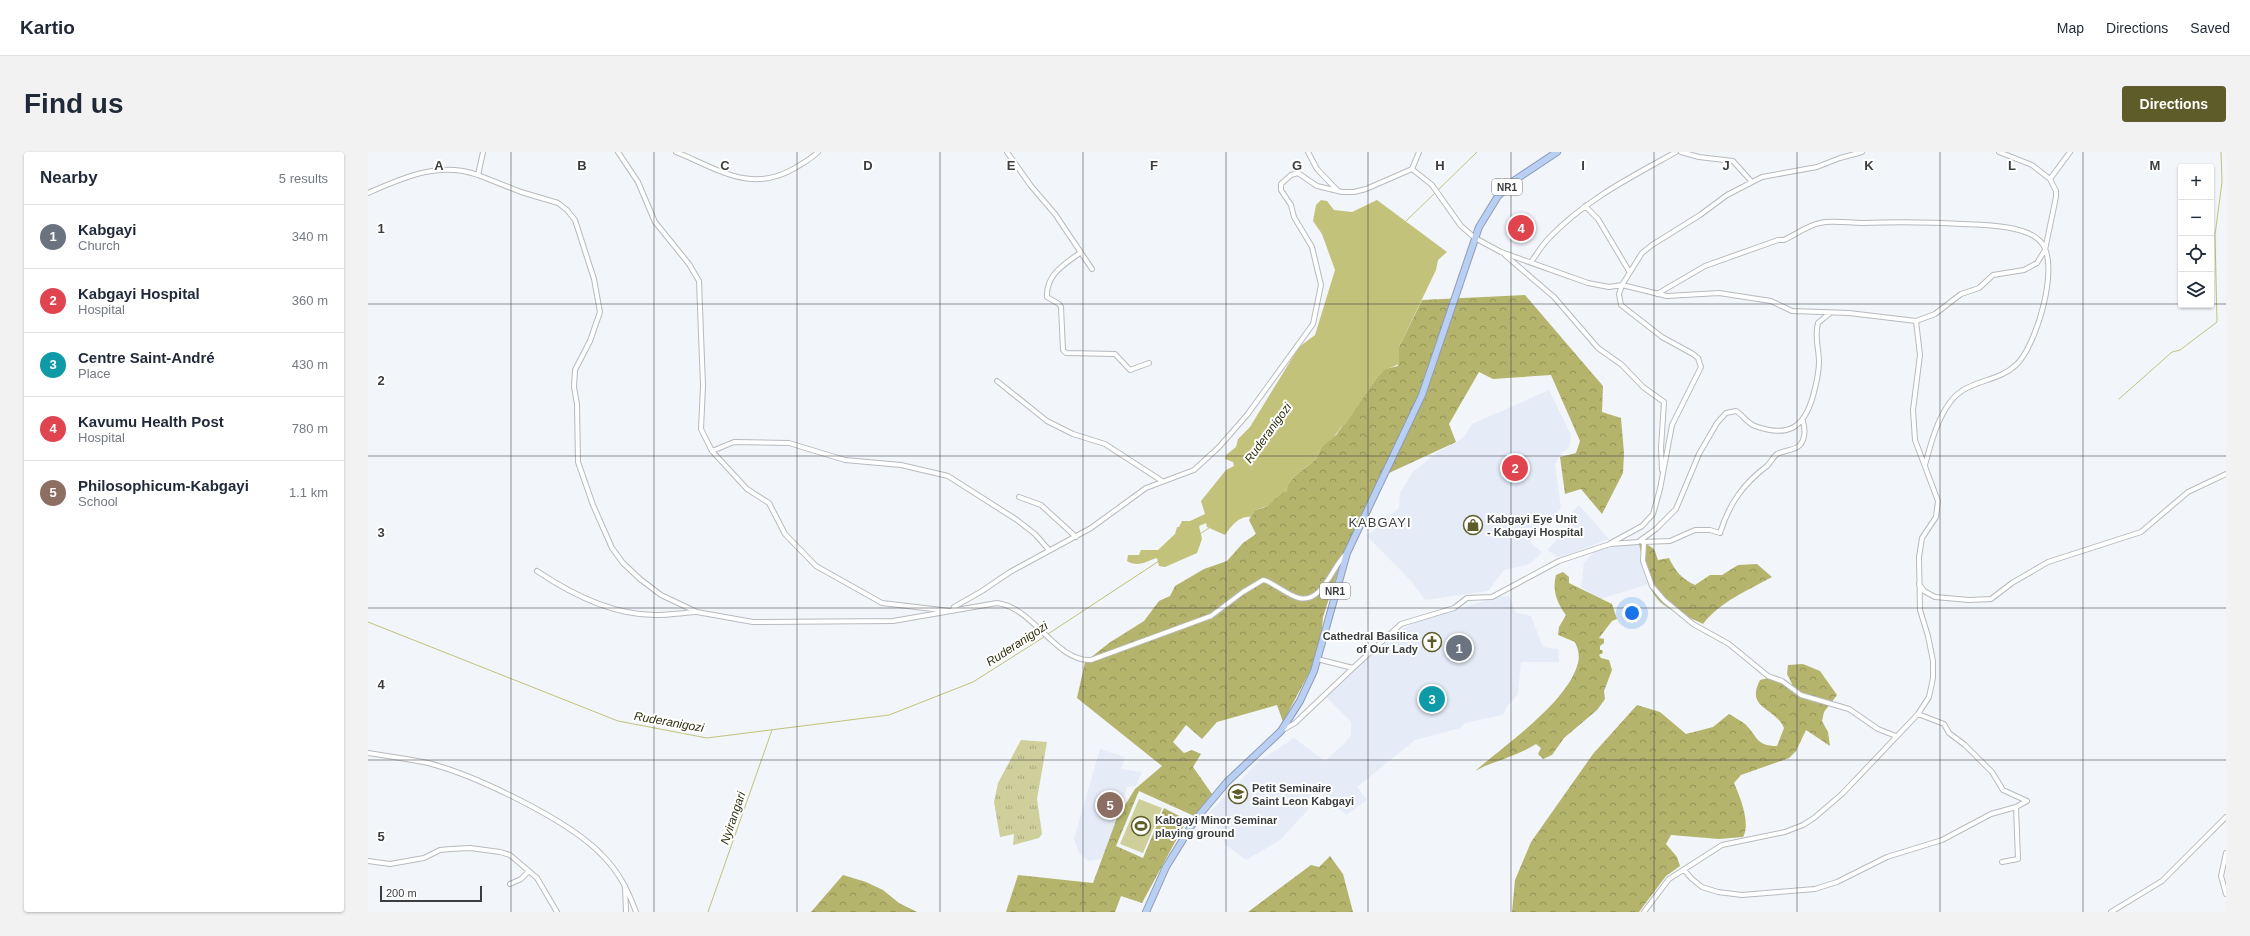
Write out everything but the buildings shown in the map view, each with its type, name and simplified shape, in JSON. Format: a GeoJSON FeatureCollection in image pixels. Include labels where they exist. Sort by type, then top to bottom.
{"type":"FeatureCollection","features":[{"type":"Feature","properties":{"kind":"highway","name":"NR1"},"geometry":{"type":"LineString","coordinates":[[1146,912],[1166,867],[1195,820],[1227,782],[1281,731],[1291,718],[1308,685],[1317,659],[1347,553],[1422,395],[1484,215],[1498,196],[1516,180],[1557,152]]}},
{"type":"Feature","properties":{"kind":"street"},"geometry":{"type":"LineString","coordinates":[[478,175],[483,152]]}},
{"type":"Feature","properties":{"kind":"street"},"geometry":{"type":"LineString","coordinates":[[618,152],[638,182],[655,222],[698,277],[702,363],[701,429],[712,451],[747,490],[770,503],[785,534],[816,566],[882,603],[951,611]]}},
{"type":"Feature","properties":{"kind":"street"},"geometry":{"type":"LineString","coordinates":[[676,152],[735,177],[765,180],[791,171],[808,161],[818,152]]}},
{"type":"Feature","properties":{"kind":"street"},"geometry":{"type":"LineString","coordinates":[[1007,152],[1031,186],[1055,214],[1092,270]]}},
{"type":"Feature","properties":{"kind":"street"},"geometry":{"type":"LineString","coordinates":[[1308,152],[1317,169],[1338,191]]}},
{"type":"Feature","properties":{"kind":"street"},"geometry":{"type":"LineString","coordinates":[[951,611],[954,607],[1049,550],[1076,537],[1111,515],[1146,488],[1194,470],[1219,447],[1247,414],[1315,318],[1321,285],[1316,259],[1312,248],[1294,217],[1291,205],[1281,190],[1281,184],[1291,175],[1298,173],[1317,186],[1338,191],[1354,192],[1366,189],[1412,169],[1419,152]]}},
{"type":"Feature","properties":{"kind":"street"},"geometry":{"type":"LineString","coordinates":[[1531,262],[1549,238],[1586,206],[1614,187],[1676,152]]}},
{"type":"Feature","properties":{"kind":"street"},"geometry":{"type":"LineString","coordinates":[[1681,152],[1699,157],[1734,161],[1751,181]]}},
{"type":"Feature","properties":{"kind":"street"},"geometry":{"type":"LineString","coordinates":[[1610,544],[1619,537],[1642,526],[1653,514],[1672,425],[1700,371],[1700,362],[1693,354],[1662,337],[1624,310],[1619,300],[1622,285],[1629,271],[1642,253],[1652,245],[1700,215],[1727,195],[1751,181],[1772,174],[1817,167],[1840,158],[1862,152]]}},
{"type":"Feature","properties":{"kind":"street"},"geometry":{"type":"LineString","coordinates":[[1412,169],[1432,185],[1461,226],[1475,238],[1501,252],[1588,283],[1609,287],[1622,285],[1657,294],[1673,296],[1720,293],[1771,301],[1792,311],[1830,312],[1916,321],[1930,317],[1961,294],[1979,288],[1993,275],[2028,269],[2040,259],[2045,250],[2056,194],[2050,179],[2032,165],[1999,152]]}},
{"type":"Feature","properties":{"kind":"street"},"geometry":{"type":"LineString","coordinates":[[2050,179],[2070,152]]}},
{"type":"Feature","properties":{"kind":"street"},"geometry":{"type":"LineString","coordinates":[[368,193],[391,182],[435,169],[463,170],[521,192],[558,203],[568,210],[575,220],[594,279],[600,312],[590,341],[576,370],[574,382],[578,404],[578,455],[585,483],[607,538],[623,563],[640,580],[661,595],[697,612]]}},
{"type":"Feature","properties":{"kind":"street"},"geometry":{"type":"LineString","coordinates":[[1586,206],[1598,219],[1629,271]]}},
{"type":"Feature","properties":{"kind":"street"},"geometry":{"type":"LineString","coordinates":[[1657,294],[1705,266],[1778,240],[1784,240],[1820,222],[1931,222],[2006,228],[2030,234],[2040,241],[2045,250],[2048,272],[2047,290],[2038,322],[2029,346],[2015,366],[2008,371],[1972,384],[1952,400],[1939,422],[1925,465]]}},
{"type":"Feature","properties":{"kind":"street"},"geometry":{"type":"LineString","coordinates":[[1081,252],[1052,275],[1048,283],[1047,297],[1059,304],[1061,307],[1063,350],[1066,353],[1115,354],[1130,370],[1149,363]]}},
{"type":"Feature","properties":{"kind":"street"},"geometry":{"type":"LineString","coordinates":[[1501,252],[1554,297],[1598,348],[1622,365],[1643,387],[1664,402],[1661,454],[1662,474]]}},
{"type":"Feature","properties":{"kind":"street"},"geometry":{"type":"LineString","coordinates":[[1281,731],[1295,723],[1401,624],[1454,608],[1467,598],[1492,597],[1559,561],[1610,544],[1670,541],[1695,530],[1710,530],[1720,533],[1733,501],[1751,478],[1769,464],[1777,455],[1797,447],[1801,443],[1805,430],[1803,421],[1810,404],[1818,370],[1819,356],[1816,340],[1818,323],[1830,312]]}},
{"type":"Feature","properties":{"kind":"street"},"geometry":{"type":"LineString","coordinates":[[1644,912],[1669,879],[1726,843],[1766,837],[1803,825],[1834,801],[1918,714],[1929,697],[1933,667],[1928,636],[1920,610],[1919,550],[1922,538],[1936,517],[1938,501],[1917,448],[1913,419],[1920,360],[1916,321]]}},
{"type":"Feature","properties":{"kind":"street"},"geometry":{"type":"LineString","coordinates":[[997,381],[1047,421],[1073,434],[1105,444],[1162,481]]}},
{"type":"Feature","properties":{"kind":"street"},"geometry":{"type":"LineString","coordinates":[[1638,542],[1656,530],[1676,509],[1699,454],[1717,423],[1726,413],[1736,411],[1751,424],[1775,430],[1787,430],[1803,421]]}},
{"type":"Feature","properties":{"kind":"street"},"geometry":{"type":"LineString","coordinates":[[712,451],[734,442],[789,443],[845,460],[901,464],[948,476],[1022,524],[1049,550]]}},
{"type":"Feature","properties":{"kind":"street"},"geometry":{"type":"LineString","coordinates":[[1919,583],[1924,591],[1935,597],[1957,600],[1988,600],[2012,583],[2048,562],[2141,532],[2188,492],[2226,474]]}},
{"type":"Feature","properties":{"kind":"street"},"geometry":{"type":"LineString","coordinates":[[1020,497],[1041,506],[1076,537]]}},
{"type":"Feature","properties":{"kind":"street"},"geometry":{"type":"LineString","coordinates":[[1644,542],[1643,561],[1652,586],[1664,600],[1693,624],[1729,644],[1768,676],[1782,681],[1801,695],[1849,709],[1878,729],[1896,736]]}},
{"type":"Feature","properties":{"kind":"street"},"geometry":{"type":"LineString","coordinates":[[537,571],[561,587],[598,603],[626,612],[654,615],[697,612],[753,622],[892,622],[1001,603],[1013,608],[1068,653],[1082,659],[1091,660],[1211,616],[1243,592],[1263,580],[1270,582],[1280,590],[1292,596],[1304,599],[1309,598],[1324,585],[1341,559],[1347,553]]}},
{"type":"Feature","properties":{"kind":"street"},"geometry":{"type":"LineString","coordinates":[[1317,659],[1353,668]]}},
{"type":"Feature","properties":{"kind":"street"},"geometry":{"type":"LineString","coordinates":[[1684,870],[1692,879],[1702,886],[1718,892],[1742,895],[1815,889],[1842,880],[1887,857],[1942,840],[1991,814],[2016,807],[2027,801],[2003,790],[1992,772],[1965,745],[1949,733],[1944,724],[1918,714]]}},
{"type":"Feature","properties":{"kind":"street"},"geometry":{"type":"LineString","coordinates":[[369,753],[440,767],[473,778],[562,824],[602,854],[625,884],[636,912]]}},
{"type":"Feature","properties":{"kind":"street"},"geometry":{"type":"LineString","coordinates":[[2002,862],[2018,859],[2016,807]]}},
{"type":"Feature","properties":{"kind":"street"},"geometry":{"type":"LineString","coordinates":[[2111,912],[2162,881],[2226,817]]}},
{"type":"Feature","properties":{"kind":"street"},"geometry":{"type":"LineString","coordinates":[[368,861],[390,864],[431,856],[444,849],[477,848],[510,855],[529,870],[547,893],[557,912]]}},
{"type":"Feature","properties":{"kind":"street"},"geometry":{"type":"LineString","coordinates":[[2226,853],[2222,876],[2226,894]]}},
{"type":"Feature","properties":{"kind":"street"},"geometry":{"type":"LineString","coordinates":[[510,884],[522,879],[529,870]]}},
{"type":"Feature","properties":{"kind":"street"},"geometry":{"type":"LineString","coordinates":[[625,884],[626,912]]}},
{"type":"Feature","properties":{"kind":"shaded area"},"geometry":{"type":"Polygon","coordinates":[[[1549,390],[1571,435],[1570,447],[1561,453],[1555,464],[1561,508],[1530,542],[1542,552],[1530,564],[1504,570],[1488,591],[1425,600],[1412,582],[1367,536],[1399,508],[1400,493],[1412,473],[1436,453],[1463,438],[1472,424],[1549,390]]]}},
{"type":"Feature","properties":{"kind":"shaded area"},"geometry":{"type":"Polygon","coordinates":[[[1579,505],[1609,539],[1559,558],[1547,550],[1568,528],[1566,519],[1579,505]]]}},
{"type":"Feature","properties":{"kind":"shaded area"},"geometry":{"type":"Polygon","coordinates":[[[1639,544],[1649,584],[1600,599],[1581,587],[1584,562],[1598,549],[1639,544]]]}},
{"type":"Feature","properties":{"kind":"shaded area"},"geometry":{"type":"Polygon","coordinates":[[[1509,596],[1516,613],[1531,616],[1543,647],[1558,649],[1559,662],[1521,662],[1518,694],[1506,708],[1503,715],[1465,723],[1461,728],[1415,740],[1357,787],[1367,800],[1346,815],[1319,792],[1312,793],[1308,810],[1280,840],[1246,860],[1226,845],[1209,813],[1259,761],[1294,738],[1325,761],[1345,743],[1351,735],[1351,722],[1325,696],[1395,634],[1415,622],[1498,597],[1509,596]]]}},
{"type":"Feature","properties":{"kind":"shaded area"},"geometry":{"type":"Polygon","coordinates":[[[1100,749],[1125,757],[1121,769],[1142,772],[1136,786],[1127,787],[1115,828],[1101,859],[1088,861],[1079,853],[1074,839],[1100,749]]]}},
{"type":"Feature","properties":{"kind":"green space"},"geometry":{"type":"Polygon","coordinates":[[[1525,295],[1603,386],[1602,412],[1621,418],[1624,453],[1623,473],[1602,514],[1581,489],[1565,494],[1560,457],[1576,453],[1580,441],[1551,375],[1493,379],[1479,372],[1449,424],[1456,442],[1389,473],[1345,550],[1323,617],[1320,652],[1283,722],[1277,705],[1217,722],[1202,739],[1186,725],[1173,742],[1184,753],[1192,750],[1201,754],[1193,767],[1212,794],[1194,816],[1139,791],[1116,846],[1143,858],[1164,808],[1187,820],[1142,903],[1121,896],[1115,912],[1006,912],[1018,875],[1093,883],[1117,818],[1135,789],[1162,766],[1077,698],[1085,662],[1109,643],[1144,621],[1159,601],[1170,596],[1175,586],[1204,569],[1227,561],[1243,543],[1256,534],[1249,520],[1255,510],[1266,507],[1282,492],[1286,492],[1288,484],[1295,476],[1316,459],[1322,446],[1336,435],[1378,376],[1385,369],[1398,366],[1399,347],[1422,300],[1525,295]]]}},
{"type":"Feature","properties":{"kind":"green space"},"geometry":{"type":"Polygon","coordinates":[[[1645,543],[1654,549],[1658,560],[1669,558],[1679,574],[1695,585],[1710,575],[1722,575],[1738,565],[1757,564],[1772,577],[1726,603],[1703,624],[1667,607],[1654,595],[1647,579],[1639,544],[1645,543]]]}},
{"type":"Feature","properties":{"kind":"green space"},"geometry":{"type":"Polygon","coordinates":[[[1563,572],[1569,577],[1569,583],[1612,604],[1617,619],[1612,621],[1599,638],[1604,639],[1604,643],[1600,646],[1600,650],[1602,650],[1603,653],[1599,655],[1601,658],[1609,660],[1612,670],[1604,691],[1605,699],[1597,710],[1564,738],[1552,755],[1543,759],[1538,754],[1541,748],[1536,744],[1521,752],[1475,771],[1534,722],[1562,693],[1572,678],[1579,660],[1577,647],[1575,642],[1558,635],[1559,627],[1566,615],[1556,596],[1555,581],[1556,575],[1563,572]]]}},
{"type":"Feature","properties":{"kind":"green space"},"geometry":{"type":"Polygon","coordinates":[[[1803,664],[1820,671],[1837,695],[1824,712],[1822,721],[1828,732],[1830,746],[1806,730],[1796,751],[1789,758],[1741,775],[1734,783],[1744,810],[1746,825],[1743,837],[1719,839],[1671,835],[1666,844],[1677,857],[1680,866],[1666,876],[1639,912],[1512,912],[1515,880],[1531,842],[1593,754],[1637,705],[1660,712],[1686,734],[1713,727],[1729,714],[1745,724],[1761,742],[1770,746],[1777,746],[1784,728],[1780,721],[1759,702],[1756,697],[1756,690],[1760,680],[1768,678],[1791,688],[1792,684],[1787,674],[1788,665],[1803,664]]]}},
{"type":"Feature","properties":{"kind":"green space"},"geometry":{"type":"Polygon","coordinates":[[[1021,740],[1047,742],[1037,799],[1042,834],[1039,838],[1013,845],[1014,834],[1000,837],[994,802],[998,783],[1021,740]]]}},
{"type":"Feature","properties":{"kind":"green space","name":"Kabgayi Minor Seminar playing ground"},"geometry":{"type":"Polygon","coordinates":[[[1139,799],[1162,808],[1143,853],[1120,844],[1139,799]]]}},
{"type":"Feature","properties":{"kind":"green space"},"geometry":{"type":"Polygon","coordinates":[[[1330,856],[1343,874],[1353,912],[1248,912],[1311,865],[1319,867],[1330,856]]]}},
{"type":"Feature","properties":{"kind":"green space"},"geometry":{"type":"Polygon","coordinates":[[[843,875],[866,882],[883,890],[899,903],[917,912],[811,912],[843,875]]]}},
{"type":"Feature","properties":{"kind":"water"},"geometry":{"type":"Polygon","coordinates":[[[1321,200],[1327,201],[1334,210],[1352,212],[1377,200],[1447,252],[1438,260],[1436,270],[1399,347],[1399,364],[1385,370],[1378,376],[1345,425],[1342,426],[1333,438],[1322,446],[1316,459],[1295,476],[1288,484],[1287,492],[1282,492],[1268,506],[1255,510],[1251,517],[1240,519],[1225,535],[1207,527],[1206,523],[1199,526],[1202,539],[1197,553],[1165,567],[1159,566],[1157,558],[1139,564],[1127,561],[1128,555],[1139,555],[1141,550],[1158,550],[1175,534],[1177,527],[1179,527],[1182,521],[1190,521],[1205,514],[1201,501],[1226,470],[1234,466],[1233,462],[1225,459],[1226,455],[1236,447],[1238,439],[1250,427],[1299,347],[1315,335],[1335,270],[1322,234],[1313,221],[1316,205],[1321,200]]]}},
{"type":"Feature","properties":{"kind":"waterway","name":"Ruderanigozi"},"geometry":{"type":"LineString","coordinates":[[1437,191],[1477,152]]}},
{"type":"Feature","properties":{"kind":"waterway"},"geometry":{"type":"LineString","coordinates":[[2119,399],[2172,352],[2180,350],[2217,322],[2215,235],[2222,182],[2221,152]]}},
{"type":"Feature","properties":{"kind":"waterway","name":"Ruderanigozi"},"geometry":{"type":"LineString","coordinates":[[1406,221],[1435,193]]}},
{"type":"Feature","properties":{"kind":"waterway","name":"Ruderanigozi"},"geometry":{"type":"LineString","coordinates":[[1200,534],[1209,528]]}},
{"type":"Feature","properties":{"kind":"waterway","name":"Ruderanigozi"},"geometry":{"type":"LineString","coordinates":[[1048,634],[1159,561]]}},
{"type":"Feature","properties":{"kind":"waterway","name":"Ruderanigozi"},"geometry":{"type":"LineString","coordinates":[[368,622],[618,721],[707,738],[889,715],[973,682],[1044,637]]}},
{"type":"Feature","properties":{"kind":"waterway","name":"Nyirangari"},"geometry":{"type":"LineString","coordinates":[[708,912],[772,730]]}},
{"type":"Feature","properties":{"kind":"place","name":"Kavumu Health Post"},"geometry":{"type":"Point","coordinates":[1521,228]}},
{"type":"Feature","properties":{"kind":"place","name":"Kabgayi Hospital"},"geometry":{"type":"Point","coordinates":[1515,468]}},
{"type":"Feature","properties":{"kind":"place","name":"Kabgayi Eye Unit - Kabgayi Hospital"},"geometry":{"type":"Point","coordinates":[1473,525]}},
{"type":"Feature","properties":{"kind":"place","name":"Cathedral Basilica of Our Lady"},"geometry":{"type":"Point","coordinates":[1432,642]}},
{"type":"Feature","properties":{"kind":"place","name":"Kabgayi"},"geometry":{"type":"Point","coordinates":[1459,648]}},
{"type":"Feature","properties":{"kind":"place","name":"Centre Saint-André"},"geometry":{"type":"Point","coordinates":[1432,699]}},
{"type":"Feature","properties":{"kind":"place","name":"Petit Seminaire Saint Leon Kabgayi"},"geometry":{"type":"Point","coordinates":[1238,794]}},
{"type":"Feature","properties":{"kind":"place","name":"Philosophicum-Kabgayi"},"geometry":{"type":"Point","coordinates":[1110,805]}},
{"type":"Feature","properties":{"kind":"place","name":"Kabgayi Minor Seminar playing ground"},"geometry":{"type":"Point","coordinates":[1141,826]}},
{"type":"Feature","properties":{"kind":"district","name":"KABGAYI"},"geometry":{"type":"Point","coordinates":[1380,522]}}]}
